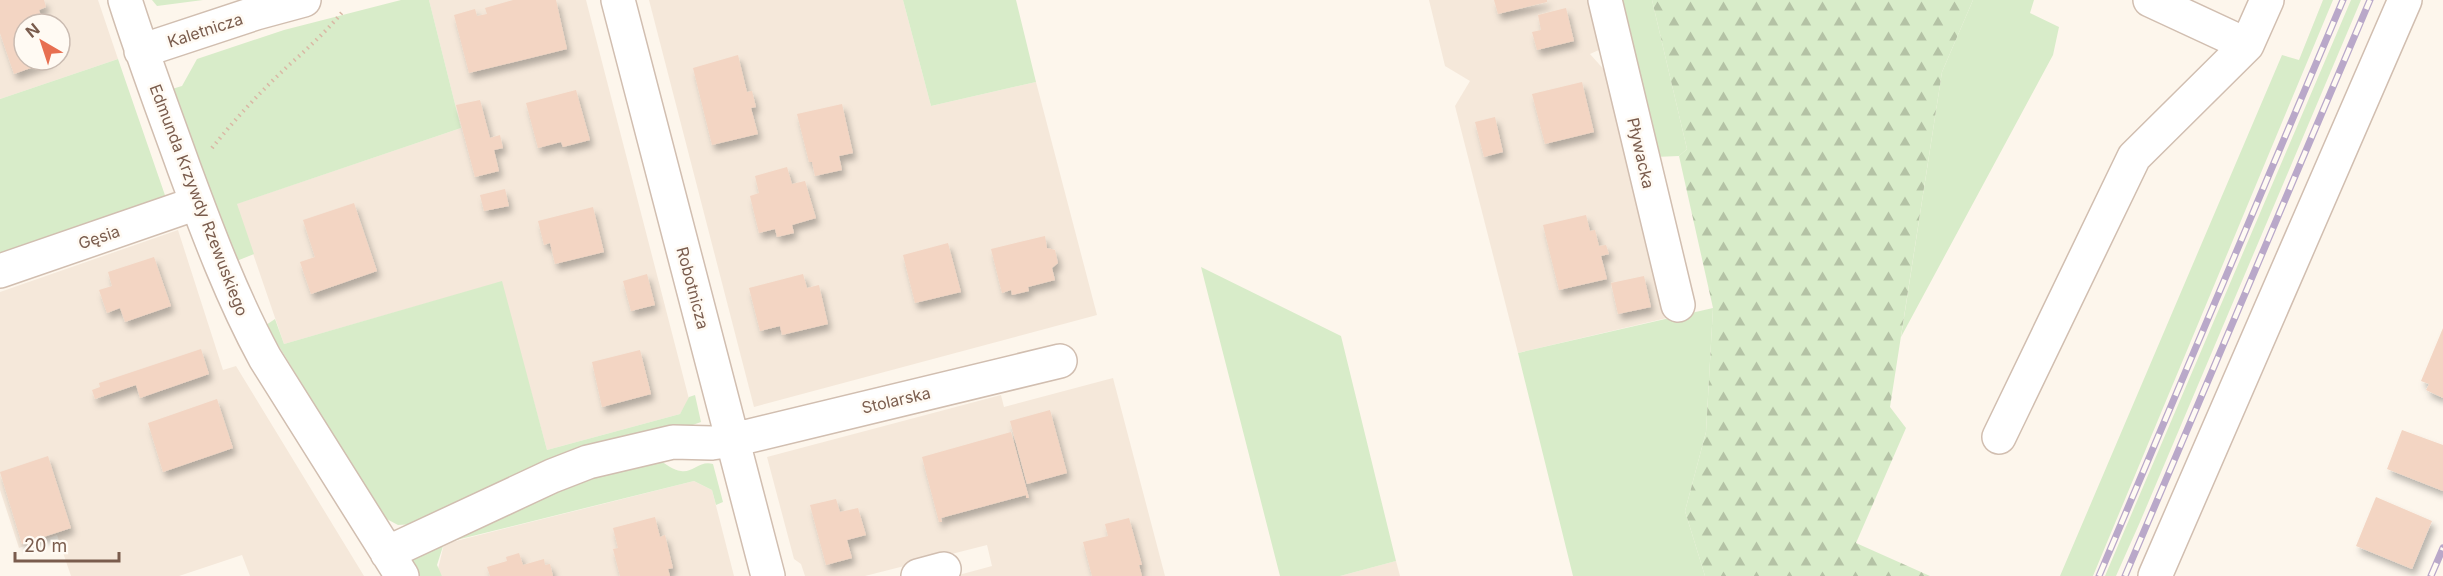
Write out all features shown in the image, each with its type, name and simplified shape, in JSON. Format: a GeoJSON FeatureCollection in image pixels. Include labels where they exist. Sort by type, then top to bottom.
{"type":"FeatureCollection","features":[{"type":"Feature","properties":{"kind":"street","name":"Edmunda Krzywdy Rzewuskiego"},"geometry":{"type":"LineString","coordinates":[[125,0],[141,51],[230,287],[265,357],[395,564]]}},
{"type":"Feature","properties":{"kind":"street","name":"Kaletnicza"},"geometry":{"type":"LineString","coordinates":[[141,51],[256,13],[304,0]]}},
{"type":"Feature","properties":{"kind":"street","name":"Robotnicza"},"geometry":{"type":"LineString","coordinates":[[618,0],[768,576]]}},
{"type":"Feature","properties":{"kind":"street","name":"Pływacka"},"geometry":{"type":"LineString","coordinates":[[1605,0],[1678,305]]}},
{"type":"Feature","properties":{"kind":"street"},"geometry":{"type":"LineString","coordinates":[[2150,0],[2247,45]]}},
{"type":"Feature","properties":{"kind":"street"},"geometry":{"type":"LineString","coordinates":[[1999,437],[2134,157],[2247,45],[2267,0]]}},
{"type":"Feature","properties":{"kind":"street"},"geometry":{"type":"LineString","coordinates":[[2155,576],[2405,0]]}},
{"type":"Feature","properties":{"kind":"street","name":"Gęsia"},"geometry":{"type":"LineString","coordinates":[[0,272],[192,189]]}},
{"type":"Feature","properties":{"kind":"street","name":"Stolarska"},"geometry":{"type":"LineString","coordinates":[[395,564],[552,476],[588,462],[673,442],[712,443],[732,440],[1060,361]]}},
{"type":"Feature","properties":{"kind":"path"},"geometry":{"type":"LineString","coordinates":[[192,189],[260,94],[309,49],[344,10]]}},
{"type":"Feature","properties":{"kind":"shaded area"},"geometry":{"type":"Polygon","coordinates":[[[0,0],[98,0],[118,59],[0,99],[0,0]]]}},
{"type":"Feature","properties":{"kind":"shaded area"},"geometry":{"type":"Polygon","coordinates":[[[429,0],[586,0],[689,399],[680,414],[547,450],[501,282],[284,344],[236,204],[461,128],[429,0]]]}},
{"type":"Feature","properties":{"kind":"shaded area"},"geometry":{"type":"Polygon","coordinates":[[[649,0],[903,0],[931,106],[1036,82],[1097,315],[754,407],[649,0]]]}},
{"type":"Feature","properties":{"kind":"shaded area"},"geometry":{"type":"Polygon","coordinates":[[[1429,0],[1589,0],[1601,49],[1590,54],[1607,73],[1667,318],[1518,353],[1455,106],[1470,81],[1445,66],[1429,0]]]}},
{"type":"Feature","properties":{"kind":"shaded area"},"geometry":{"type":"Polygon","coordinates":[[[178,230],[223,370],[236,366],[364,576],[250,576],[242,555],[179,576],[71,576],[57,535],[19,548],[0,490],[0,292],[178,230]]]}},
{"type":"Feature","properties":{"kind":"shaded area"},"geometry":{"type":"Polygon","coordinates":[[[1113,378],[1165,576],[955,576],[992,566],[987,545],[865,576],[805,576],[801,564],[794,559],[767,457],[1001,395],[1004,407],[1113,378]]]}},
{"type":"Feature","properties":{"kind":"shaded area"},"geometry":{"type":"Polygon","coordinates":[[[694,481],[712,490],[734,576],[442,576],[438,569],[444,544],[694,481]]]}},
{"type":"Feature","properties":{"kind":"shaded area"},"geometry":{"type":"Polygon","coordinates":[[[1396,561],[1400,576],[1340,576],[1396,561]]]}},
{"type":"Feature","properties":{"kind":"green space"},"geometry":{"type":"Polygon","coordinates":[[[152,0],[203,0],[157,6],[152,0]]]}},
{"type":"Feature","properties":{"kind":"green space"},"geometry":{"type":"Polygon","coordinates":[[[401,0],[429,0],[461,128],[237,204],[254,254],[234,262],[172,89],[182,86],[197,59],[284,30],[401,0]]]}},
{"type":"Feature","properties":{"kind":"green space"},"geometry":{"type":"Polygon","coordinates":[[[903,0],[1016,0],[1036,82],[931,106],[903,0]]]}},
{"type":"Feature","properties":{"kind":"green space"},"geometry":{"type":"Polygon","coordinates":[[[1617,0],[1652,0],[1687,149],[1679,156],[1655,157],[1617,0]]]}},
{"type":"Feature","properties":{"kind":"green space"},"geometry":{"type":"Polygon","coordinates":[[[1652,0],[1973,0],[1942,72],[1890,407],[1906,428],[1856,543],[1930,576],[1705,576],[1685,511],[1706,432],[1713,308],[1679,156],[1687,149],[1652,0]]]}},
{"type":"Feature","properties":{"kind":"green space"},"geometry":{"type":"Polygon","coordinates":[[[1973,0],[2034,0],[2030,13],[2059,27],[2053,55],[1901,337],[1942,72],[1973,0]]]}},
{"type":"Feature","properties":{"kind":"green space"},"geometry":{"type":"Polygon","coordinates":[[[2323,0],[2333,0],[2093,576],[2060,576],[2282,55],[2299,60],[2323,0]]]}},
{"type":"Feature","properties":{"kind":"green space"},"geometry":{"type":"Polygon","coordinates":[[[2351,0],[2361,0],[2140,522],[2116,576],[2105,576],[2351,0]]]}},
{"type":"Feature","properties":{"kind":"green space"},"geometry":{"type":"Polygon","coordinates":[[[118,59],[168,204],[0,263],[0,99],[118,59]]]}},
{"type":"Feature","properties":{"kind":"green space"},"geometry":{"type":"Polygon","coordinates":[[[1201,267],[1341,336],[1396,561],[1340,576],[1280,576],[1201,267]]]}},
{"type":"Feature","properties":{"kind":"green space"},"geometry":{"type":"Polygon","coordinates":[[[502,281],[547,450],[680,414],[689,397],[695,395],[701,422],[416,524],[398,525],[383,517],[266,325],[275,319],[284,344],[502,281]]]}},
{"type":"Feature","properties":{"kind":"green space"},"geometry":{"type":"Polygon","coordinates":[[[1713,308],[1706,432],[1685,511],[1705,576],[1573,576],[1518,353],[1713,308]]]}},
{"type":"Feature","properties":{"kind":"green space"},"geometry":{"type":"Polygon","coordinates":[[[659,460],[681,471],[708,463],[713,464],[723,502],[716,505],[712,490],[694,481],[444,543],[437,565],[442,576],[418,576],[406,557],[561,483],[659,460]]]}},
{"type":"Feature","properties":{"kind":"building"},"geometry":{"type":"Polygon","coordinates":[[[0,0],[44,0],[46,7],[39,10],[40,12],[12,12],[12,68],[0,33],[0,0]]]}},
{"type":"Feature","properties":{"kind":"building"},"geometry":{"type":"Polygon","coordinates":[[[513,0],[556,0],[567,49],[469,73],[454,15],[475,9],[477,16],[487,14],[485,8],[513,0]]]}},
{"type":"Feature","properties":{"kind":"building"},"geometry":{"type":"Polygon","coordinates":[[[1494,0],[1547,0],[1547,2],[1498,14],[1494,0]]]}},
{"type":"Feature","properties":{"kind":"building"},"geometry":{"type":"Polygon","coordinates":[[[1566,8],[1574,41],[1537,50],[1532,32],[1541,30],[1538,15],[1566,8]]]}},
{"type":"Feature","properties":{"kind":"building"},"geometry":{"type":"Polygon","coordinates":[[[738,55],[747,92],[752,91],[756,107],[751,108],[758,134],[712,145],[693,68],[738,55]]]}},
{"type":"Feature","properties":{"kind":"building"},"geometry":{"type":"Polygon","coordinates":[[[1582,82],[1594,132],[1545,144],[1532,94],[1582,82]]]}},
{"type":"Feature","properties":{"kind":"building"},"geometry":{"type":"Polygon","coordinates":[[[576,90],[590,140],[563,147],[561,142],[538,148],[526,103],[576,90]]]}},
{"type":"Feature","properties":{"kind":"building"},"geometry":{"type":"Polygon","coordinates":[[[480,100],[490,138],[500,135],[503,148],[494,150],[499,171],[475,177],[456,105],[480,100]]]}},
{"type":"Feature","properties":{"kind":"building"},"geometry":{"type":"Polygon","coordinates":[[[842,104],[853,153],[839,156],[842,170],[815,176],[812,162],[809,162],[797,114],[842,104]]]}},
{"type":"Feature","properties":{"kind":"building"},"geometry":{"type":"Polygon","coordinates":[[[1495,117],[1503,152],[1484,157],[1475,122],[1495,117]]]}},
{"type":"Feature","properties":{"kind":"building"},"geometry":{"type":"Polygon","coordinates":[[[787,167],[792,184],[805,181],[816,218],[792,225],[794,233],[777,237],[775,229],[759,233],[750,196],[759,193],[755,176],[787,167]]]}},
{"type":"Feature","properties":{"kind":"building"},"geometry":{"type":"Polygon","coordinates":[[[505,189],[509,206],[484,211],[480,195],[505,189]]]}},
{"type":"Feature","properties":{"kind":"building"},"geometry":{"type":"Polygon","coordinates":[[[354,203],[377,271],[311,294],[300,262],[315,257],[303,220],[354,203]]]}},
{"type":"Feature","properties":{"kind":"building"},"geometry":{"type":"Polygon","coordinates":[[[593,207],[604,252],[555,264],[550,243],[544,245],[538,221],[593,207]]]}},
{"type":"Feature","properties":{"kind":"building"},"geometry":{"type":"Polygon","coordinates":[[[1586,215],[1590,231],[1595,230],[1599,246],[1606,245],[1609,254],[1601,256],[1607,279],[1559,290],[1543,225],[1586,215]]]}},
{"type":"Feature","properties":{"kind":"building"},"geometry":{"type":"Polygon","coordinates":[[[1045,236],[1047,248],[1055,250],[1058,263],[1052,268],[1055,280],[1028,287],[1029,291],[1012,295],[1011,290],[1002,293],[991,249],[1045,236]]]}},
{"type":"Feature","properties":{"kind":"building"},"geometry":{"type":"Polygon","coordinates":[[[948,243],[961,292],[915,303],[903,255],[948,243]]]}},
{"type":"Feature","properties":{"kind":"building"},"geometry":{"type":"Polygon","coordinates":[[[154,257],[171,306],[125,322],[120,308],[107,313],[99,290],[112,286],[108,272],[154,257]]]}},
{"type":"Feature","properties":{"kind":"building"},"geometry":{"type":"Polygon","coordinates":[[[647,274],[655,305],[631,311],[623,281],[647,274]]]}},
{"type":"Feature","properties":{"kind":"building"},"geometry":{"type":"Polygon","coordinates":[[[803,274],[807,288],[819,285],[828,324],[782,335],[780,326],[760,331],[749,288],[803,274]]]}},
{"type":"Feature","properties":{"kind":"building"},"geometry":{"type":"Polygon","coordinates":[[[1644,276],[1651,307],[1618,314],[1611,283],[1644,276]]]}},
{"type":"Feature","properties":{"kind":"building"},"geometry":{"type":"Polygon","coordinates":[[[2443,328],[2443,398],[2426,390],[2429,384],[2421,381],[2443,328]]]}},
{"type":"Feature","properties":{"kind":"building"},"geometry":{"type":"Polygon","coordinates":[[[201,349],[209,374],[140,398],[136,385],[95,399],[92,390],[100,387],[99,383],[201,349]]]}},
{"type":"Feature","properties":{"kind":"building"},"geometry":{"type":"Polygon","coordinates":[[[640,350],[651,394],[602,407],[592,362],[640,350]]]}},
{"type":"Feature","properties":{"kind":"building"},"geometry":{"type":"Polygon","coordinates":[[[217,399],[233,448],[163,472],[148,423],[217,399]]]}},
{"type":"Feature","properties":{"kind":"building"},"geometry":{"type":"Polygon","coordinates":[[[1050,410],[1067,473],[1027,484],[1010,421],[1050,410]]]}},
{"type":"Feature","properties":{"kind":"building"},"geometry":{"type":"Polygon","coordinates":[[[2402,430],[2443,445],[2443,491],[2387,469],[2402,430]]]}},
{"type":"Feature","properties":{"kind":"building"},"geometry":{"type":"Polygon","coordinates":[[[1011,432],[1029,498],[1026,498],[1026,495],[941,518],[942,522],[939,522],[922,457],[1011,432]]]}},
{"type":"Feature","properties":{"kind":"building"},"geometry":{"type":"Polygon","coordinates":[[[48,456],[71,528],[22,544],[0,472],[48,456]]]}},
{"type":"Feature","properties":{"kind":"building"},"geometry":{"type":"Polygon","coordinates":[[[2376,497],[2432,521],[2412,569],[2356,546],[2376,497]]]}},
{"type":"Feature","properties":{"kind":"building"},"geometry":{"type":"Polygon","coordinates":[[[836,499],[840,512],[858,508],[866,535],[847,540],[852,558],[826,565],[810,505],[836,499]]]}},
{"type":"Feature","properties":{"kind":"building"},"geometry":{"type":"Polygon","coordinates":[[[655,517],[660,537],[665,535],[673,568],[668,569],[670,576],[620,576],[613,549],[618,548],[613,528],[655,517]]]}},
{"type":"Feature","properties":{"kind":"building"},"geometry":{"type":"Polygon","coordinates":[[[1129,518],[1142,565],[1139,565],[1142,576],[1092,576],[1083,542],[1108,536],[1105,524],[1129,518]]]}},
{"type":"Feature","properties":{"kind":"building"},"geometry":{"type":"Polygon","coordinates":[[[519,553],[523,565],[544,559],[545,565],[550,564],[553,576],[490,576],[487,567],[507,561],[506,557],[519,553]]]}},
{"type":"Feature","properties":{"kind":"railway"},"geometry":{"type":"LineString","coordinates":[[2099,576],[2343,0]]}},
{"type":"Feature","properties":{"kind":"railway"},"geometry":{"type":"LineString","coordinates":[[2125,576],[2370,0]]}},
{"type":"Feature","properties":{"kind":"railway"},"geometry":{"type":"LineString","coordinates":[[2431,576],[2443,548]]}}]}
